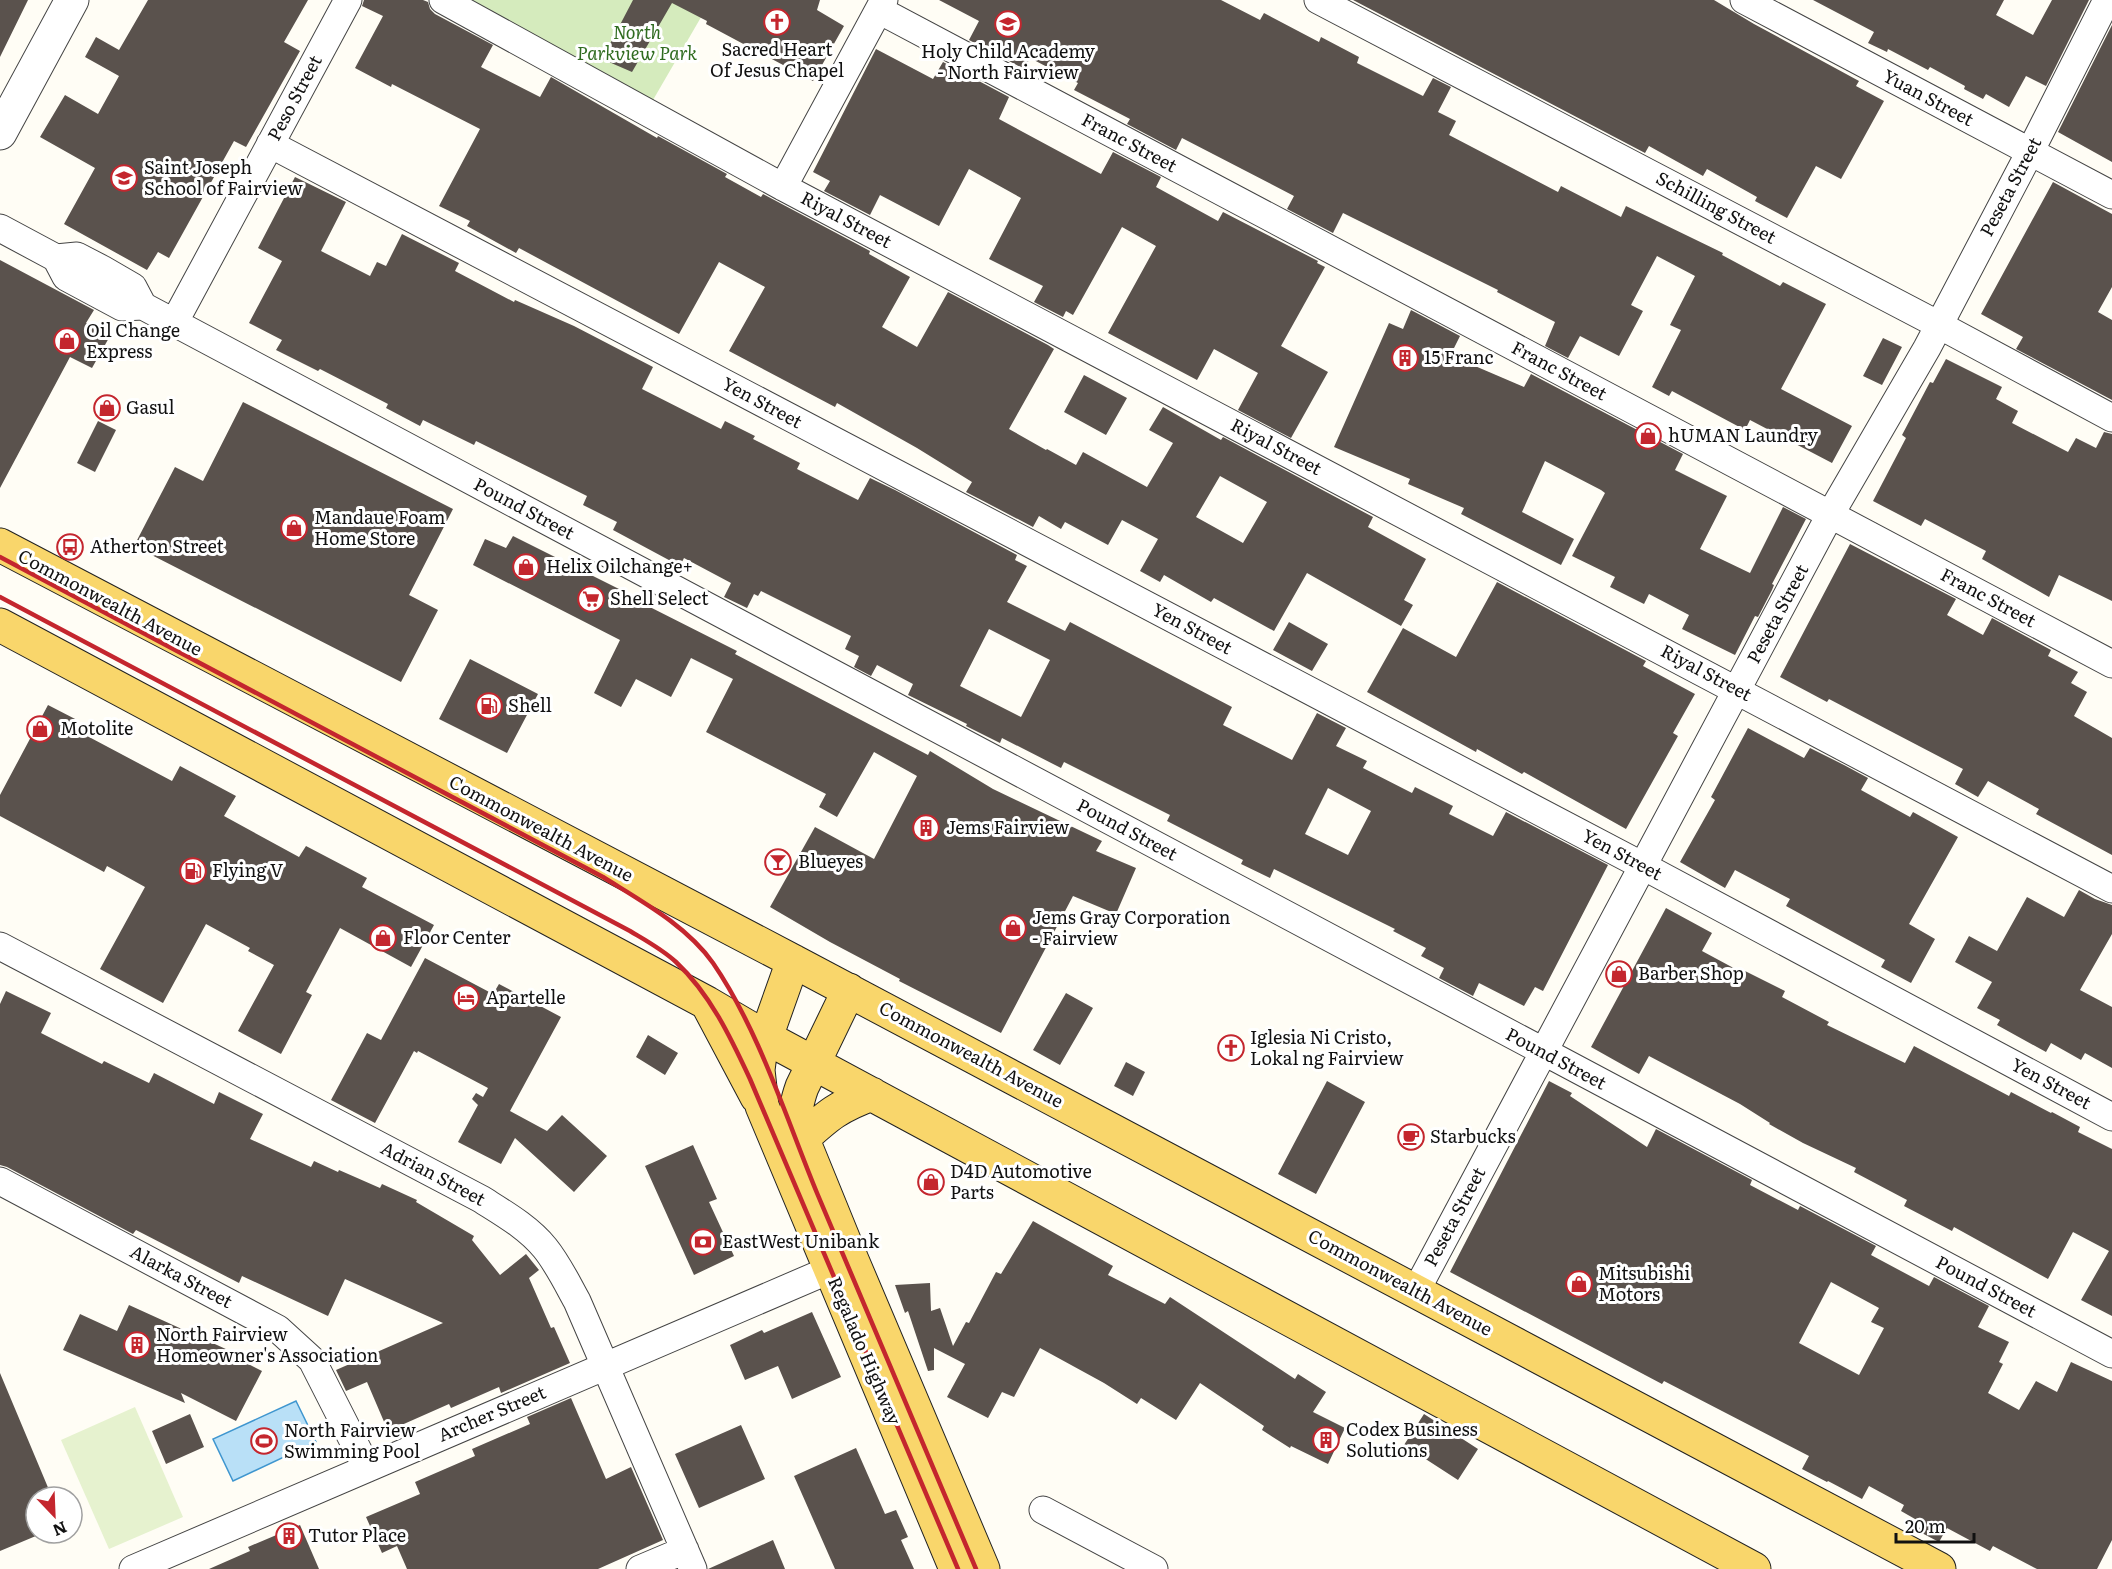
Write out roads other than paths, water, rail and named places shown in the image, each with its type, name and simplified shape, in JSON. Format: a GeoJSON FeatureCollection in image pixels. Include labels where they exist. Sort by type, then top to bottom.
{"type":"FeatureCollection","features":[{"type":"Feature","properties":{"kind":"main road","name":"Commonwealth Avenue"},"geometry":{"type":"LineString","coordinates":[[0,545],[849,990],[1939,1569]]}},
{"type":"Feature","properties":{"kind":"main road"},"geometry":{"type":"LineString","coordinates":[[0,625],[707,1003],[765,1037],[1754,1569]]}},
{"type":"Feature","properties":{"kind":"main road","name":"Regalado Highway"},"geometry":{"type":"LineString","coordinates":[[793,961],[765,1037],[758,1070],[762,1106],[841,1265],[983,1569]]}},
{"type":"Feature","properties":{"kind":"main road","name":"Regalado Highway"},"geometry":{"type":"LineString","coordinates":[[849,990],[797,1101],[797,1125],[841,1265],[956,1569]]}},
{"type":"Feature","properties":{"kind":"main road"},"geometry":{"type":"LineString","coordinates":[[707,1003],[762,1106]]}},
{"type":"Feature","properties":{"kind":"main road"},"geometry":{"type":"LineString","coordinates":[[802,1138],[826,1117],[846,1104],[872,1094]]}},
{"type":"Feature","properties":{"kind":"street"},"geometry":{"type":"LineString","coordinates":[[0,133],[72,0]]}},
{"type":"Feature","properties":{"kind":"street","name":"Peso Street"},"geometry":{"type":"LineString","coordinates":[[174,323],[348,0]]}},
{"type":"Feature","properties":{"kind":"street","name":"Riyal Street"},"geometry":{"type":"LineString","coordinates":[[443,0],[783,187],[2112,889]]}},
{"type":"Feature","properties":{"kind":"street","name":"Schilling Street"},"geometry":{"type":"LineString","coordinates":[[1318,0],[2112,418]]}},
{"type":"Feature","properties":{"kind":"street","name":"Yuan Street"},"geometry":{"type":"LineString","coordinates":[[1744,0],[2112,195]]}},
{"type":"Feature","properties":{"kind":"street","name":"Peseta Street"},"geometry":{"type":"LineString","coordinates":[[1416,1291],[1830,515],[1939,325],[2030,152],[2106,0]]}},
{"type":"Feature","properties":{"kind":"street"},"geometry":{"type":"LineString","coordinates":[[783,187],[881,5]]}},
{"type":"Feature","properties":{"kind":"street","name":"Franc Street"},"geometry":{"type":"LineString","coordinates":[[881,5],[2112,664]]}},
{"type":"Feature","properties":{"kind":"street","name":"Yen Street"},"geometry":{"type":"LineString","coordinates":[[270,144],[1643,866],[2112,1117]]}},
{"type":"Feature","properties":{"kind":"street","name":"Pound Street"},"geometry":{"type":"LineString","coordinates":[[0,228],[56,258],[77,256],[102,269],[134,287],[143,306],[174,323],[2112,1354]]}},
{"type":"Feature","properties":{"kind":"street","name":"Adrian Street"},"geometry":{"type":"LineString","coordinates":[[0,946],[471,1193],[518,1222],[544,1247],[562,1274],[605,1366],[689,1559]]}},
{"type":"Feature","properties":{"kind":"street","name":"Alarka Street"},"geometry":{"type":"LineString","coordinates":[[0,1181],[278,1329],[312,1360],[367,1468]]}},
{"type":"Feature","properties":{"kind":"street","name":"Archer Street"},"geometry":{"type":"LineString","coordinates":[[133,1569],[841,1265]]}},
{"type":"Feature","properties":{"kind":"street"},"geometry":{"type":"LineString","coordinates":[[1043,1510],[1154,1569]]}},
{"type":"Feature","properties":{"kind":"street"},"geometry":{"type":"LineString","coordinates":[[640,1569],[689,1559]]}},
{"type":"Feature","properties":{"kind":"water","name":"North Fairview Swimming Pool"},"geometry":{"type":"Polygon","coordinates":[[[296,1401],[316,1442],[233,1481],[213,1439],[296,1401]]]}},
{"type":"Feature","properties":{"kind":"railway"},"geometry":{"type":"LineString","coordinates":[[0,557],[603,877],[676,925],[702,949],[729,989],[758,1045],[837,1240],[976,1569]]}},
{"type":"Feature","properties":{"kind":"railway"},"geometry":{"type":"LineString","coordinates":[[0,597],[630,931],[659,949],[688,974],[709,1002],[727,1032],[750,1079],[958,1569]]}},
{"type":"Feature","properties":{"kind":"place","name":"Sacred Heart Of Jesus Chapel"},"geometry":{"type":"Point","coordinates":[777,22]}},
{"type":"Feature","properties":{"kind":"place","name":"Holy Child Academy - North Fairview"},"geometry":{"type":"Point","coordinates":[1008,24]}},
{"type":"Feature","properties":{"kind":"place","name":"Saint Joseph School of Fairview"},"geometry":{"type":"Point","coordinates":[124,178]}},
{"type":"Feature","properties":{"kind":"place","name":"Oil Change Express"},"geometry":{"type":"Point","coordinates":[67,341]}},
{"type":"Feature","properties":{"kind":"place","name":"15 Franc"},"geometry":{"type":"Point","coordinates":[1405,358]}},
{"type":"Feature","properties":{"kind":"place","name":"Gasul"},"geometry":{"type":"Point","coordinates":[107,408]}},
{"type":"Feature","properties":{"kind":"place","name":"hUMAN Laundry"},"geometry":{"type":"Point","coordinates":[1648,436]}},
{"type":"Feature","properties":{"kind":"place","name":"Mandaue Foam Home Store"},"geometry":{"type":"Point","coordinates":[294,528]}},
{"type":"Feature","properties":{"kind":"place","name":"Atherton Street"},"geometry":{"type":"Point","coordinates":[70,547]}},
{"type":"Feature","properties":{"kind":"place","name":"Helix Oilchange+"},"geometry":{"type":"Point","coordinates":[526,567]}},
{"type":"Feature","properties":{"kind":"place","name":"Shell Select"},"geometry":{"type":"Point","coordinates":[591,599]}},
{"type":"Feature","properties":{"kind":"place","name":"Shell"},"geometry":{"type":"Point","coordinates":[489,706]}},
{"type":"Feature","properties":{"kind":"place","name":"Motolite"},"geometry":{"type":"Point","coordinates":[40,729]}},
{"type":"Feature","properties":{"kind":"place","name":"Jems Fairview"},"geometry":{"type":"Point","coordinates":[926,828]}},
{"type":"Feature","properties":{"kind":"place","name":"Blueyes"},"geometry":{"type":"Point","coordinates":[778,862]}},
{"type":"Feature","properties":{"kind":"place","name":"Flying V"},"geometry":{"type":"Point","coordinates":[193,871]}},
{"type":"Feature","properties":{"kind":"place","name":"Jems Gray Corporation - Fairview"},"geometry":{"type":"Point","coordinates":[1013,928]}},
{"type":"Feature","properties":{"kind":"place","name":"Floor Center"},"geometry":{"type":"Point","coordinates":[383,938]}},
{"type":"Feature","properties":{"kind":"place","name":"Barber Shop"},"geometry":{"type":"Point","coordinates":[1619,974]}},
{"type":"Feature","properties":{"kind":"place","name":"Apartelle"},"geometry":{"type":"Point","coordinates":[466,998]}},
{"type":"Feature","properties":{"kind":"place","name":"Iglesia Ni Cristo, Lokal ng Fairview"},"geometry":{"type":"Point","coordinates":[1231,1048]}},
{"type":"Feature","properties":{"kind":"place","name":"Starbucks"},"geometry":{"type":"Point","coordinates":[1411,1137]}},
{"type":"Feature","properties":{"kind":"place","name":"D4D Automotive Parts"},"geometry":{"type":"Point","coordinates":[931,1182]}},
{"type":"Feature","properties":{"kind":"place","name":"EastWest Unibank"},"geometry":{"type":"Point","coordinates":[703,1242]}},
{"type":"Feature","properties":{"kind":"place","name":"Mitsubishi Motors"},"geometry":{"type":"Point","coordinates":[1579,1284]}},
{"type":"Feature","properties":{"kind":"place","name":"North Fairview Homeowner's Association"},"geometry":{"type":"Point","coordinates":[137,1345]}},
{"type":"Feature","properties":{"kind":"place","name":"Codex Business Solutions"},"geometry":{"type":"Point","coordinates":[1326,1440]}},
{"type":"Feature","properties":{"kind":"place","name":"North Fairview Swimming Pool"},"geometry":{"type":"Point","coordinates":[264,1441]}},
{"type":"Feature","properties":{"kind":"place","name":"Tutor Place"},"geometry":{"type":"Point","coordinates":[289,1536]}},
{"type":"Feature","properties":{"kind":"park label","name":"North Parkview Park"},"geometry":{"type":"Point","coordinates":[637,43]}}]}
